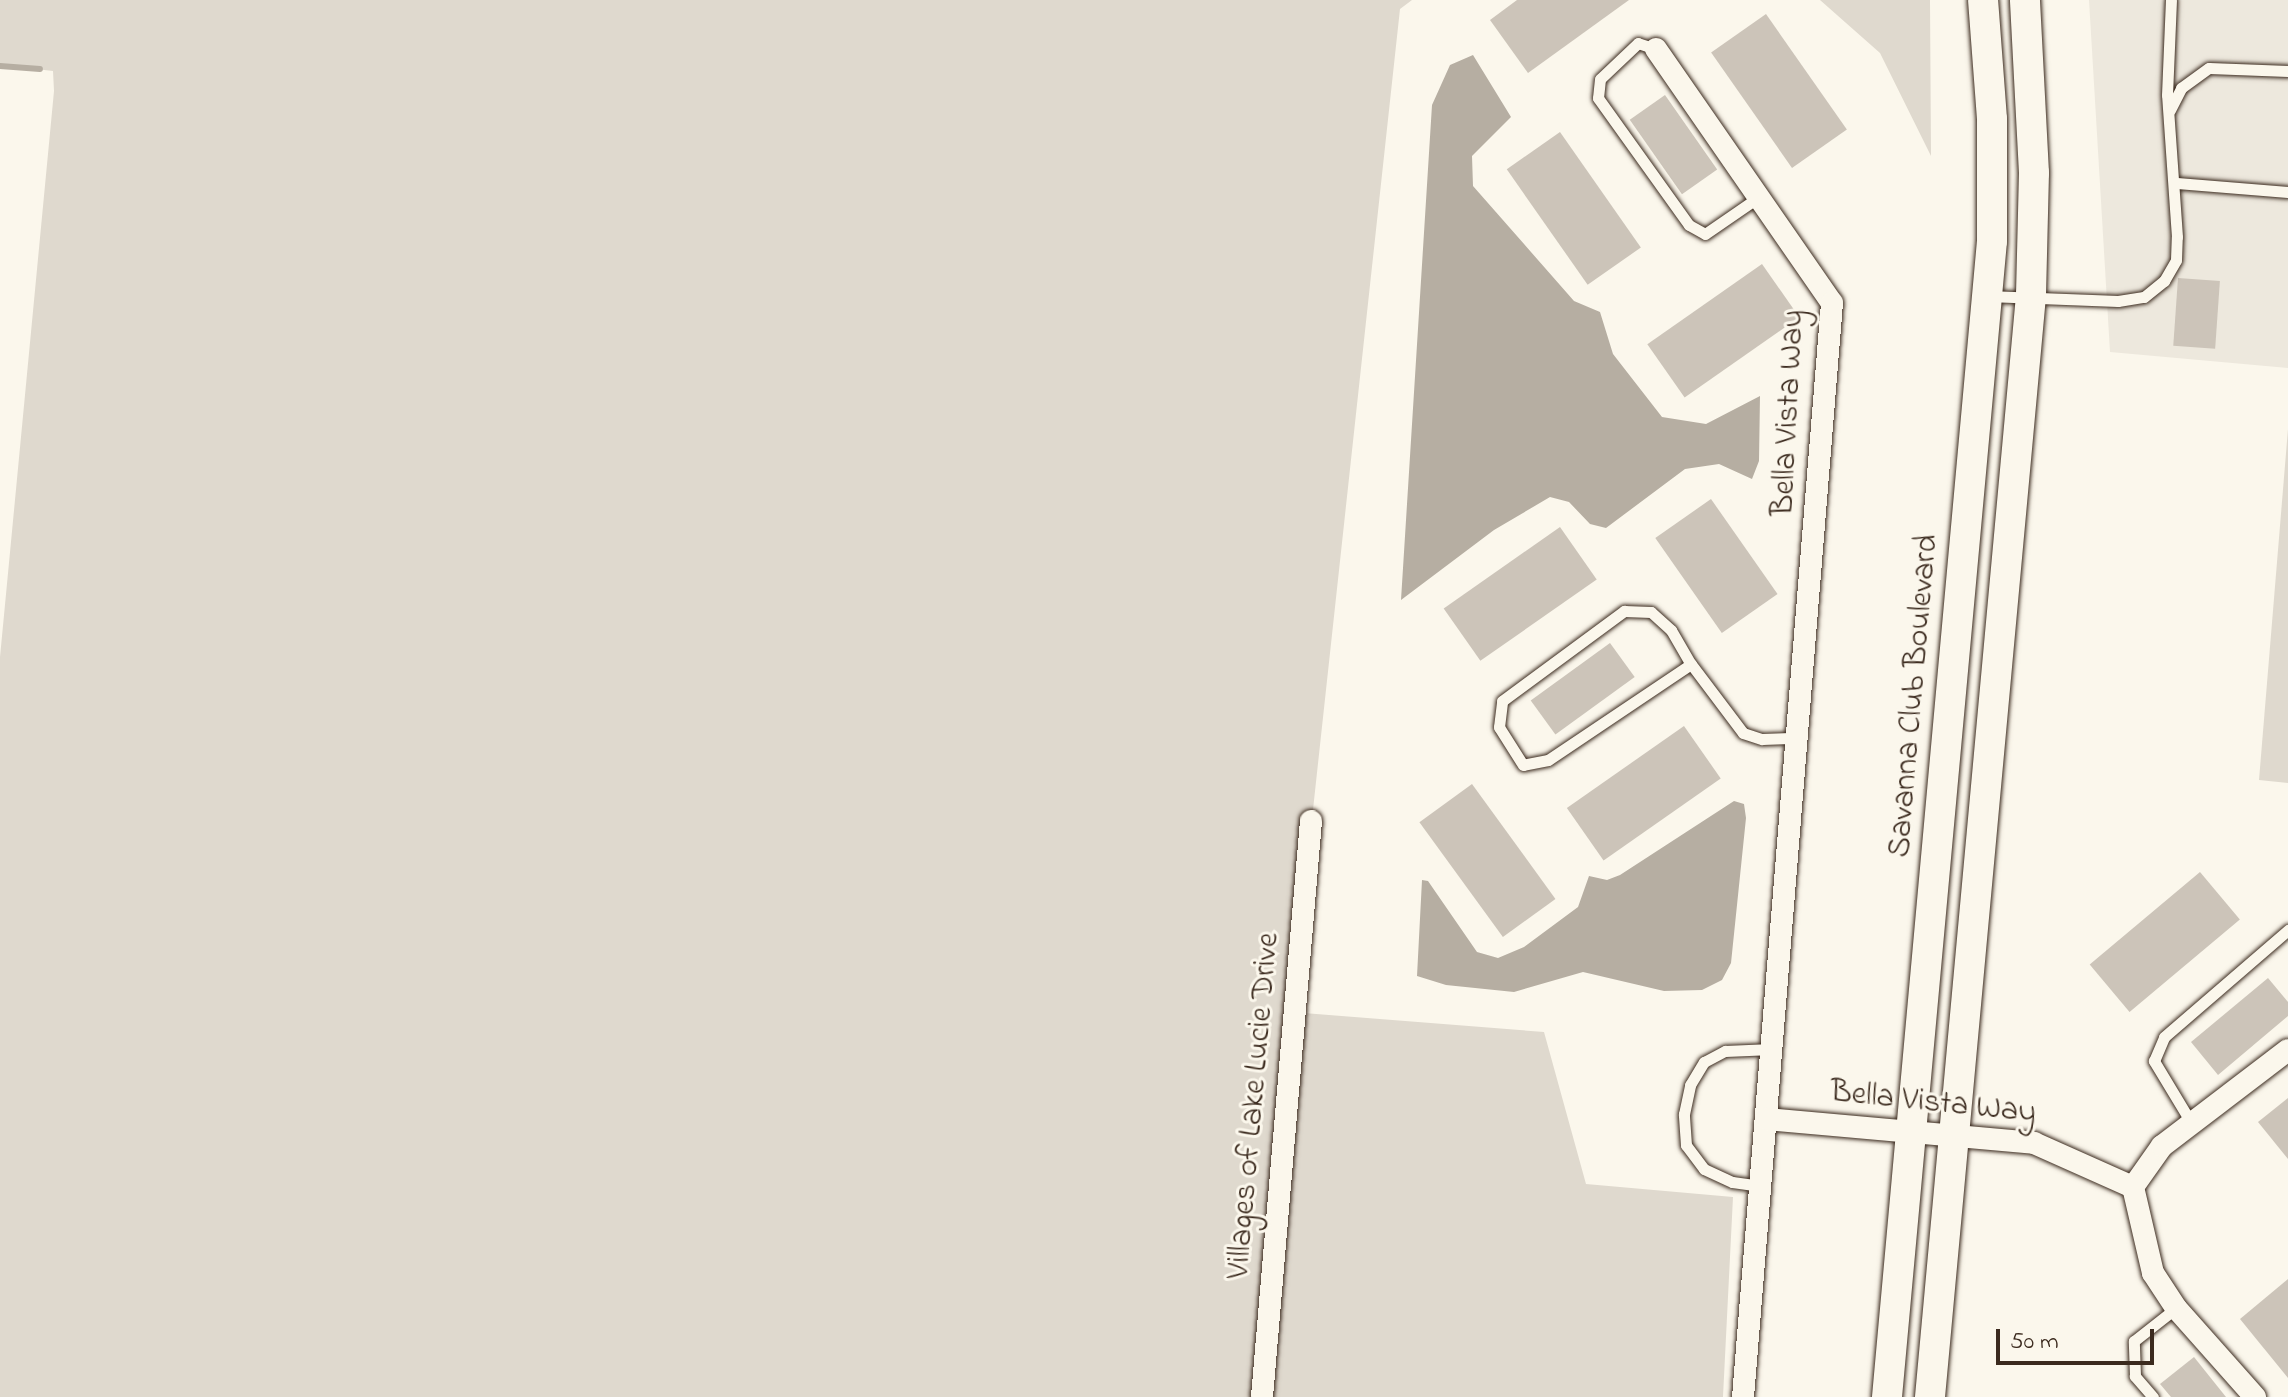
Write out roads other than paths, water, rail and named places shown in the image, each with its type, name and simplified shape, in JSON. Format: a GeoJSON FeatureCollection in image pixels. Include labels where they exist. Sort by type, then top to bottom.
{"type":"FeatureCollection","features":[{"type":"Feature","properties":{"kind":"street","name":"Savanna Club Boulevard"},"geometry":{"type":"LineString","coordinates":[[1887,1397],[1987,296],[1992,119],[1983,0]]}},
{"type":"Feature","properties":{"kind":"street"},"geometry":{"type":"LineString","coordinates":[[1930,1397],[2031,295],[2034,173],[2025,0]]}},
{"type":"Feature","properties":{"kind":"street","name":"Bella Vista Way"},"geometry":{"type":"LineString","coordinates":[[1656,49],[1761,196],[1832,303],[1743,1397]]}},
{"type":"Feature","properties":{"kind":"street","name":"Villages of Lake Lucie Drive"},"geometry":{"type":"LineString","coordinates":[[1262,1397],[1311,821]]}},
{"type":"Feature","properties":{"kind":"street"},"geometry":{"type":"LineString","coordinates":[[2255,1397],[2176,1308],[2153,1273],[2142,1243],[2133,1187],[2162,1146],[2288,1050]]}},
{"type":"Feature","properties":{"kind":"street","name":"Bella Vista Way"},"geometry":{"type":"LineString","coordinates":[[1766,1119],[2034,1143],[2133,1187]]}},
{"type":"Feature","properties":{"kind":"lane"},"geometry":{"type":"LineString","coordinates":[[1987,296],[2031,295],[2118,301],[2144,297],[2164,281],[2176,260],[2177,183],[2169,113],[2171,0]]}},
{"type":"Feature","properties":{"kind":"lane"},"geometry":{"type":"LineString","coordinates":[[1656,49],[1638,43],[1600,79],[1598,98],[1689,225],[1705,234],[1761,196]]}},
{"type":"Feature","properties":{"kind":"lane"},"geometry":{"type":"LineString","coordinates":[[2169,113],[2181,88],[2209,68],[2288,71]]}},
{"type":"Feature","properties":{"kind":"lane"},"geometry":{"type":"LineString","coordinates":[[2177,183],[2288,192]]}},
{"type":"Feature","properties":{"kind":"lane"},"geometry":{"type":"LineString","coordinates":[[1691,664],[1548,760],[1523,765],[1499,727],[1502,701],[1624,611],[1651,612],[1671,630],[1691,664],[1743,733],[1762,739],[1797,738]]}},
{"type":"Feature","properties":{"kind":"lane"},"geometry":{"type":"LineString","coordinates":[[2192,1124],[2154,1061],[2164,1037],[2288,930]]}},
{"type":"Feature","properties":{"kind":"lane"},"geometry":{"type":"LineString","coordinates":[[1761,1186],[1732,1182],[1704,1169],[1686,1145],[1684,1114],[1690,1085],[1704,1062],[1725,1051],[1772,1049]]}},
{"type":"Feature","properties":{"kind":"lane"},"geometry":{"type":"LineString","coordinates":[[2153,1397],[2135,1376],[2134,1341],[2176,1308]]}},
{"type":"Feature","properties":{"kind":"waterway"},"geometry":{"type":"LineString","coordinates":[[0,66],[40,69]]}}]}
